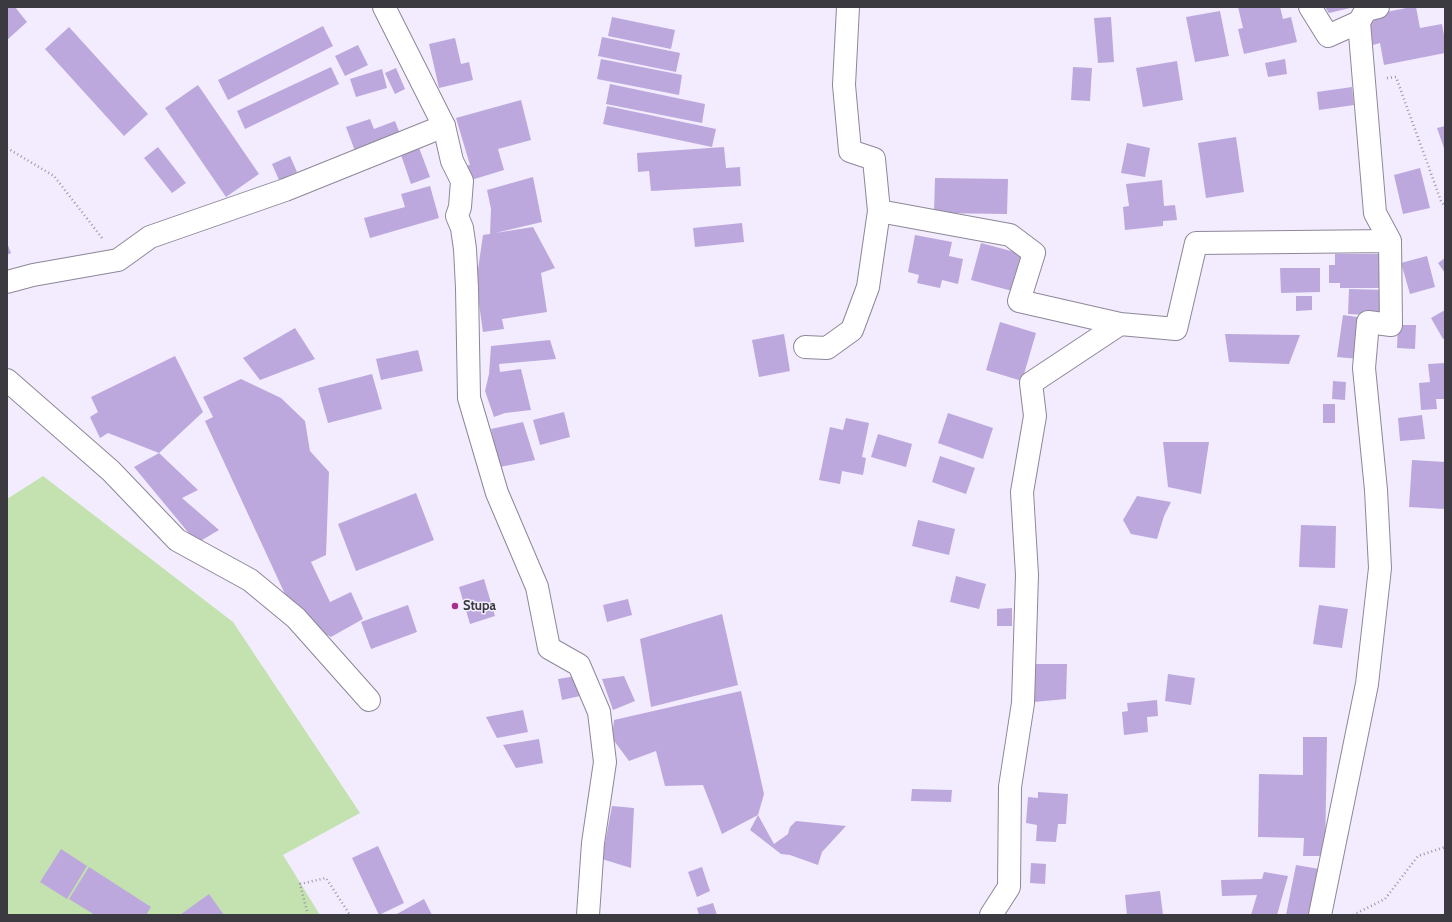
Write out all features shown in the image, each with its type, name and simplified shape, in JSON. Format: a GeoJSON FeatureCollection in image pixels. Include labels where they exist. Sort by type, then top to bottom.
{"type":"FeatureCollection","features":[{"type":"Feature","properties":{"kind":"street"},"geometry":{"type":"LineString","coordinates":[[384,7],[444,126],[452,160],[462,181],[460,207],[457,216],[462,228],[466,257],[469,398],[497,493],[538,587],[549,648],[579,665],[599,712],[605,762],[593,843],[588,915]]}},
{"type":"Feature","properties":{"kind":"street"},"geometry":{"type":"LineString","coordinates":[[805,347],[827,348],[852,330],[868,286],[879,211],[874,159],[850,151],[844,85],[848,7]]}},
{"type":"Feature","properties":{"kind":"street"},"geometry":{"type":"LineString","coordinates":[[1310,7],[1328,36],[1358,22],[1366,10],[1378,7]]}},
{"type":"Feature","properties":{"kind":"street"},"geometry":{"type":"LineString","coordinates":[[1320,915],[1367,684],[1380,568],[1376,490],[1364,368],[1368,322],[1391,325],[1390,241],[1375,213],[1358,22]]}},
{"type":"Feature","properties":{"kind":"street"},"geometry":{"type":"LineString","coordinates":[[7,282],[33,275],[118,260],[150,237],[285,190],[444,126]]}},
{"type":"Feature","properties":{"kind":"street"},"geometry":{"type":"LineString","coordinates":[[879,211],[1010,235],[1034,253],[1019,301],[1120,324],[1176,328],[1196,243],[1390,241]]}},
{"type":"Feature","properties":{"kind":"street"},"geometry":{"type":"LineString","coordinates":[[991,915],[1009,887],[1010,787],[1023,703],[1027,575],[1022,492],[1035,416],[1031,384],[1120,324]]}},
{"type":"Feature","properties":{"kind":"street"},"geometry":{"type":"LineString","coordinates":[[7,380],[111,471],[177,540],[250,580],[296,618],[369,700]]}},
{"type":"Feature","properties":{"kind":"path"},"geometry":{"type":"LineString","coordinates":[[1364,80],[1396,77],[1441,201],[1445,207]]}},
{"type":"Feature","properties":{"kind":"path"},"geometry":{"type":"LineString","coordinates":[[7,148],[54,176],[118,260]]}},
{"type":"Feature","properties":{"kind":"path"},"geometry":{"type":"LineString","coordinates":[[1353,915],[1385,898],[1418,856],[1445,848]]}},
{"type":"Feature","properties":{"kind":"path"},"geometry":{"type":"LineString","coordinates":[[308,915],[300,884],[326,878],[350,915]]}},
{"type":"Feature","properties":{"kind":"green space"},"geometry":{"type":"Polygon","coordinates":[[[43,476],[233,622],[360,813],[283,855],[320,915],[7,915],[7,499],[43,476]]]}},
{"type":"Feature","properties":{"kind":"building"},"geometry":{"type":"Polygon","coordinates":[[[7,7],[15,7],[27,22],[7,40],[7,7]]]}},
{"type":"Feature","properties":{"kind":"building"},"geometry":{"type":"Polygon","coordinates":[[[1238,7],[1280,7],[1283,19],[1291,17],[1297,42],[1244,54],[1238,29],[1243,28],[1238,7]]]}},
{"type":"Feature","properties":{"kind":"building"},"geometry":{"type":"Polygon","coordinates":[[[1325,7],[1349,7],[1350,8],[1329,13],[1325,7]]]}},
{"type":"Feature","properties":{"kind":"building"},"geometry":{"type":"Polygon","coordinates":[[[1416,7],[1420,28],[1442,24],[1445,41],[1445,53],[1384,65],[1380,43],[1373,45],[1367,16],[1416,7]]]}},
{"type":"Feature","properties":{"kind":"building"},"geometry":{"type":"Polygon","coordinates":[[[1220,11],[1229,56],[1195,62],[1186,17],[1220,11]]]}},
{"type":"Feature","properties":{"kind":"building"},"geometry":{"type":"Polygon","coordinates":[[[612,17],[675,30],[671,49],[608,36],[612,17]]]}},
{"type":"Feature","properties":{"kind":"building"},"geometry":{"type":"Polygon","coordinates":[[[1111,17],[1114,62],[1098,63],[1094,18],[1111,17]]]}},
{"type":"Feature","properties":{"kind":"building"},"geometry":{"type":"Polygon","coordinates":[[[323,26],[333,46],[228,100],[218,80],[323,26]]]}},
{"type":"Feature","properties":{"kind":"building"},"geometry":{"type":"Polygon","coordinates":[[[69,27],[148,114],[124,136],[45,49],[69,27]]]}},
{"type":"Feature","properties":{"kind":"building"},"geometry":{"type":"Polygon","coordinates":[[[602,37],[680,53],[676,72],[598,56],[602,37]]]}},
{"type":"Feature","properties":{"kind":"building"},"geometry":{"type":"Polygon","coordinates":[[[455,38],[461,64],[469,62],[473,80],[439,88],[429,44],[455,38]]]}},
{"type":"Feature","properties":{"kind":"building"},"geometry":{"type":"Polygon","coordinates":[[[358,45],[368,65],[345,76],[335,56],[358,45]]]}},
{"type":"Feature","properties":{"kind":"building"},"geometry":{"type":"Polygon","coordinates":[[[601,59],[682,75],[679,95],[597,79],[601,59]]]}},
{"type":"Feature","properties":{"kind":"building"},"geometry":{"type":"Polygon","coordinates":[[[1285,59],[1287,74],[1268,77],[1265,63],[1285,59]]]}},
{"type":"Feature","properties":{"kind":"building"},"geometry":{"type":"Polygon","coordinates":[[[1177,61],[1183,100],[1143,107],[1136,68],[1177,61]]]}},
{"type":"Feature","properties":{"kind":"building"},"geometry":{"type":"Polygon","coordinates":[[[331,67],[339,84],[245,129],[237,111],[331,67]]]}},
{"type":"Feature","properties":{"kind":"building"},"geometry":{"type":"Polygon","coordinates":[[[1073,67],[1092,68],[1090,101],[1071,100],[1073,67]]]}},
{"type":"Feature","properties":{"kind":"building"},"geometry":{"type":"Polygon","coordinates":[[[396,68],[405,89],[395,94],[385,73],[396,68]]]}},
{"type":"Feature","properties":{"kind":"building"},"geometry":{"type":"Polygon","coordinates":[[[382,69],[387,88],[356,97],[350,79],[382,69]]]}},
{"type":"Feature","properties":{"kind":"building"},"geometry":{"type":"Polygon","coordinates":[[[610,84],[705,104],[702,123],[606,104],[610,84]]]}},
{"type":"Feature","properties":{"kind":"building"},"geometry":{"type":"Polygon","coordinates":[[[198,85],[259,174],[226,197],[165,108],[198,85]]]}},
{"type":"Feature","properties":{"kind":"building"},"geometry":{"type":"Polygon","coordinates":[[[1352,87],[1354,105],[1319,110],[1317,92],[1352,87]]]}},
{"type":"Feature","properties":{"kind":"building"},"geometry":{"type":"Polygon","coordinates":[[[521,100],[531,140],[498,149],[504,170],[468,181],[464,166],[470,165],[456,118],[521,100]]]}},
{"type":"Feature","properties":{"kind":"building"},"geometry":{"type":"Polygon","coordinates":[[[607,106],[716,129],[712,147],[603,124],[607,106]]]}},
{"type":"Feature","properties":{"kind":"building"},"geometry":{"type":"Polygon","coordinates":[[[370,119],[374,129],[395,121],[400,134],[355,151],[346,127],[370,119]]]}},
{"type":"Feature","properties":{"kind":"building"},"geometry":{"type":"Polygon","coordinates":[[[1445,126],[1445,151],[1437,128],[1445,126]]]}},
{"type":"Feature","properties":{"kind":"building"},"geometry":{"type":"Polygon","coordinates":[[[1236,137],[1244,192],[1206,198],[1198,143],[1236,137]]]}},
{"type":"Feature","properties":{"kind":"building"},"geometry":{"type":"Polygon","coordinates":[[[1127,143],[1150,148],[1145,177],[1121,173],[1127,143]]]}},
{"type":"Feature","properties":{"kind":"building"},"geometry":{"type":"Polygon","coordinates":[[[418,145],[430,177],[411,184],[400,152],[418,145]]]}},
{"type":"Feature","properties":{"kind":"building"},"geometry":{"type":"Polygon","coordinates":[[[158,147],[186,183],[172,193],[144,158],[158,147]]]}},
{"type":"Feature","properties":{"kind":"building"},"geometry":{"type":"Polygon","coordinates":[[[724,147],[726,168],[740,167],[741,186],[651,191],[649,171],[638,172],[637,153],[724,147]]]}},
{"type":"Feature","properties":{"kind":"building"},"geometry":{"type":"Polygon","coordinates":[[[290,156],[297,172],[279,180],[272,164],[290,156]]]}},
{"type":"Feature","properties":{"kind":"building"},"geometry":{"type":"Polygon","coordinates":[[[1420,168],[1430,208],[1403,214],[1394,175],[1420,168]]]}},
{"type":"Feature","properties":{"kind":"building"},"geometry":{"type":"Polygon","coordinates":[[[533,177],[542,222],[495,233],[533,227],[555,268],[541,273],[547,312],[502,319],[504,329],[483,332],[476,283],[483,235],[490,234],[491,209],[487,190],[533,177]]]}},
{"type":"Feature","properties":{"kind":"building"},"geometry":{"type":"Polygon","coordinates":[[[935,178],[1008,179],[1007,214],[934,213],[935,178]]]}},
{"type":"Feature","properties":{"kind":"building"},"geometry":{"type":"Polygon","coordinates":[[[1162,180],[1164,206],[1175,205],[1177,220],[1163,221],[1163,226],[1125,230],[1123,207],[1129,206],[1126,184],[1162,180]]]}},
{"type":"Feature","properties":{"kind":"building"},"geometry":{"type":"Polygon","coordinates":[[[430,186],[439,218],[370,238],[364,218],[405,207],[401,194],[430,186]]]}},
{"type":"Feature","properties":{"kind":"building"},"geometry":{"type":"Polygon","coordinates":[[[742,223],[744,242],[695,247],[693,228],[742,223]]]}},
{"type":"Feature","properties":{"kind":"building"},"geometry":{"type":"Polygon","coordinates":[[[915,235],[952,242],[949,256],[963,259],[958,284],[942,280],[940,288],[917,283],[919,275],[908,272],[915,235]]]}},
{"type":"Feature","properties":{"kind":"building"},"geometry":{"type":"Polygon","coordinates":[[[7,243],[11,253],[7,255],[7,243]]]}},
{"type":"Feature","properties":{"kind":"building"},"geometry":{"type":"Polygon","coordinates":[[[981,243],[1026,255],[1016,292],[971,280],[981,243]]]}},
{"type":"Feature","properties":{"kind":"building"},"geometry":{"type":"Polygon","coordinates":[[[1335,254],[1380,254],[1387,288],[1340,288],[1340,283],[1329,283],[1329,265],[1335,265],[1335,254]]]}},
{"type":"Feature","properties":{"kind":"building"},"geometry":{"type":"Polygon","coordinates":[[[1427,256],[1435,287],[1410,294],[1401,263],[1427,256]]]}},
{"type":"Feature","properties":{"kind":"building"},"geometry":{"type":"Polygon","coordinates":[[[1445,258],[1445,273],[1438,263],[1445,258]]]}},
{"type":"Feature","properties":{"kind":"building"},"geometry":{"type":"Polygon","coordinates":[[[1280,268],[1320,268],[1320,292],[1281,293],[1280,268]]]}},
{"type":"Feature","properties":{"kind":"building"},"geometry":{"type":"Polygon","coordinates":[[[1349,289],[1386,290],[1386,316],[1348,314],[1349,289]]]}},
{"type":"Feature","properties":{"kind":"building"},"geometry":{"type":"Polygon","coordinates":[[[1296,296],[1312,296],[1312,310],[1296,311],[1296,296]]]}},
{"type":"Feature","properties":{"kind":"building"},"geometry":{"type":"Polygon","coordinates":[[[1445,310],[1445,338],[1443,339],[1431,318],[1445,310]]]}},
{"type":"Feature","properties":{"kind":"building"},"geometry":{"type":"Polygon","coordinates":[[[1343,315],[1364,318],[1359,359],[1337,357],[1343,315]]]}},
{"type":"Feature","properties":{"kind":"building"},"geometry":{"type":"Polygon","coordinates":[[[1000,322],[1036,333],[1022,381],[986,370],[1000,322]]]}},
{"type":"Feature","properties":{"kind":"building"},"geometry":{"type":"Polygon","coordinates":[[[1398,325],[1416,325],[1415,349],[1397,348],[1398,325]]]}},
{"type":"Feature","properties":{"kind":"building"},"geometry":{"type":"Polygon","coordinates":[[[295,328],[315,359],[260,380],[243,358],[295,328]]]}},
{"type":"Feature","properties":{"kind":"building"},"geometry":{"type":"Polygon","coordinates":[[[784,334],[790,371],[759,377],[752,340],[784,334]]]}},
{"type":"Feature","properties":{"kind":"building"},"geometry":{"type":"Polygon","coordinates":[[[1225,334],[1300,335],[1289,364],[1229,362],[1225,334]]]}},
{"type":"Feature","properties":{"kind":"building"},"geometry":{"type":"Polygon","coordinates":[[[550,340],[556,359],[499,364],[500,372],[521,369],[531,410],[505,413],[494,417],[485,391],[489,374],[491,346],[550,340]]]}},
{"type":"Feature","properties":{"kind":"building"},"geometry":{"type":"Polygon","coordinates":[[[418,350],[423,371],[381,380],[376,359],[418,350]]]}},
{"type":"Feature","properties":{"kind":"building"},"geometry":{"type":"Polygon","coordinates":[[[175,356],[203,412],[159,453],[108,433],[100,438],[90,417],[98,412],[91,397],[175,356]]]}},
{"type":"Feature","properties":{"kind":"building"},"geometry":{"type":"Polygon","coordinates":[[[1445,363],[1445,399],[1436,399],[1437,409],[1421,410],[1419,383],[1430,382],[1428,364],[1445,363]]]}},
{"type":"Feature","properties":{"kind":"building"},"geometry":{"type":"Polygon","coordinates":[[[372,374],[382,409],[328,423],[318,388],[372,374]]]}},
{"type":"Feature","properties":{"kind":"building"},"geometry":{"type":"Polygon","coordinates":[[[241,379],[281,398],[305,421],[310,451],[329,472],[326,555],[311,562],[330,602],[351,592],[363,619],[331,637],[296,618],[205,421],[213,417],[203,397],[241,379]]]}},
{"type":"Feature","properties":{"kind":"building"},"geometry":{"type":"Polygon","coordinates":[[[1333,381],[1346,382],[1345,400],[1332,399],[1333,381]]]}},
{"type":"Feature","properties":{"kind":"building"},"geometry":{"type":"Polygon","coordinates":[[[1323,404],[1335,404],[1335,423],[1323,423],[1323,404]]]}},
{"type":"Feature","properties":{"kind":"building"},"geometry":{"type":"Polygon","coordinates":[[[564,412],[570,437],[540,445],[533,420],[564,412]]]}},
{"type":"Feature","properties":{"kind":"building"},"geometry":{"type":"Polygon","coordinates":[[[948,413],[993,428],[983,459],[938,443],[948,413]]]}},
{"type":"Feature","properties":{"kind":"building"},"geometry":{"type":"Polygon","coordinates":[[[1422,415],[1425,439],[1400,441],[1398,418],[1422,415]]]}},
{"type":"Feature","properties":{"kind":"building"},"geometry":{"type":"Polygon","coordinates":[[[846,418],[869,423],[862,457],[866,458],[863,475],[842,471],[840,484],[819,480],[830,427],[843,430],[846,418]]]}},
{"type":"Feature","properties":{"kind":"building"},"geometry":{"type":"Polygon","coordinates":[[[523,422],[535,460],[500,467],[491,429],[523,422]]]}},
{"type":"Feature","properties":{"kind":"building"},"geometry":{"type":"Polygon","coordinates":[[[878,434],[912,444],[906,467],[871,457],[878,434]]]}},
{"type":"Feature","properties":{"kind":"building"},"geometry":{"type":"Polygon","coordinates":[[[1163,442],[1209,442],[1201,494],[1168,487],[1163,442]]]}},
{"type":"Feature","properties":{"kind":"building"},"geometry":{"type":"Polygon","coordinates":[[[159,453],[198,490],[182,498],[219,530],[197,543],[134,467],[159,453]]]}},
{"type":"Feature","properties":{"kind":"building"},"geometry":{"type":"Polygon","coordinates":[[[940,456],[975,468],[966,494],[932,482],[940,456]]]}},
{"type":"Feature","properties":{"kind":"building"},"geometry":{"type":"Polygon","coordinates":[[[1412,460],[1445,462],[1445,509],[1409,507],[1412,460]]]}},
{"type":"Feature","properties":{"kind":"building"},"geometry":{"type":"Polygon","coordinates":[[[416,493],[434,540],[356,571],[338,524],[416,493]]]}},
{"type":"Feature","properties":{"kind":"building"},"geometry":{"type":"Polygon","coordinates":[[[1137,496],[1171,502],[1164,516],[1157,539],[1131,534],[1123,520],[1137,496]]]}},
{"type":"Feature","properties":{"kind":"building"},"geometry":{"type":"Polygon","coordinates":[[[918,520],[955,529],[949,555],[912,546],[918,520]]]}},
{"type":"Feature","properties":{"kind":"building"},"geometry":{"type":"Polygon","coordinates":[[[1301,525],[1336,526],[1335,568],[1299,567],[1301,525]]]}},
{"type":"Feature","properties":{"kind":"building"},"geometry":{"type":"Polygon","coordinates":[[[956,576],[986,584],[979,609],[950,602],[956,576]]]}},
{"type":"Feature","properties":{"kind":"building"},"geometry":{"type":"Polygon","coordinates":[[[484,579],[495,616],[470,624],[459,587],[484,579]]]}},
{"type":"Feature","properties":{"kind":"building"},"geometry":{"type":"Polygon","coordinates":[[[628,599],[632,615],[607,622],[603,605],[628,599]]]}},
{"type":"Feature","properties":{"kind":"building"},"geometry":{"type":"Polygon","coordinates":[[[408,605],[417,632],[371,649],[361,622],[408,605]]]}},
{"type":"Feature","properties":{"kind":"building"},"geometry":{"type":"Polygon","coordinates":[[[1319,605],[1348,609],[1342,648],[1313,644],[1319,605]]]}},
{"type":"Feature","properties":{"kind":"building"},"geometry":{"type":"Polygon","coordinates":[[[1012,608],[1012,626],[997,626],[997,609],[1012,608]]]}},
{"type":"Feature","properties":{"kind":"building"},"geometry":{"type":"Polygon","coordinates":[[[722,614],[738,685],[651,707],[640,639],[722,614]]]}},
{"type":"Feature","properties":{"kind":"building"},"geometry":{"type":"Polygon","coordinates":[[[1033,664],[1067,664],[1066,699],[1023,703],[1033,664]]]}},
{"type":"Feature","properties":{"kind":"building"},"geometry":{"type":"Polygon","coordinates":[[[1168,674],[1195,678],[1191,705],[1165,701],[1168,674]]]}},
{"type":"Feature","properties":{"kind":"building"},"geometry":{"type":"Polygon","coordinates":[[[576,676],[580,696],[562,700],[558,679],[576,676]]]}},
{"type":"Feature","properties":{"kind":"building"},"geometry":{"type":"Polygon","coordinates":[[[624,676],[635,701],[613,710],[602,679],[624,676]]]}},
{"type":"Feature","properties":{"kind":"building"},"geometry":{"type":"Polygon","coordinates":[[[741,691],[764,794],[758,815],[722,834],[703,785],[665,786],[656,751],[629,761],[612,738],[614,720],[741,691]]]}},
{"type":"Feature","properties":{"kind":"building"},"geometry":{"type":"Polygon","coordinates":[[[1157,700],[1158,716],[1147,717],[1148,732],[1124,735],[1122,712],[1128,711],[1127,703],[1157,700]]]}},
{"type":"Feature","properties":{"kind":"building"},"geometry":{"type":"Polygon","coordinates":[[[523,710],[528,732],[497,738],[486,717],[523,710]]]}},
{"type":"Feature","properties":{"kind":"building"},"geometry":{"type":"Polygon","coordinates":[[[1303,737],[1327,737],[1325,856],[1303,856],[1304,838],[1258,837],[1259,774],[1303,775],[1303,737]]]}},
{"type":"Feature","properties":{"kind":"building"},"geometry":{"type":"Polygon","coordinates":[[[539,739],[543,763],[516,768],[503,745],[539,739]]]}},
{"type":"Feature","properties":{"kind":"building"},"geometry":{"type":"Polygon","coordinates":[[[912,789],[952,790],[951,802],[911,801],[912,789]]]}},
{"type":"Feature","properties":{"kind":"building"},"geometry":{"type":"Polygon","coordinates":[[[1038,792],[1068,794],[1066,824],[1058,824],[1056,842],[1036,841],[1037,825],[1026,823],[1028,797],[1038,798],[1038,792]]]}},
{"type":"Feature","properties":{"kind":"building"},"geometry":{"type":"Polygon","coordinates":[[[612,806],[634,808],[631,868],[602,859],[612,806]]]}},
{"type":"Feature","properties":{"kind":"building"},"geometry":{"type":"Polygon","coordinates":[[[758,815],[774,844],[788,834],[790,827],[796,821],[846,826],[822,852],[818,865],[790,855],[781,854],[750,830],[758,815]]]}},
{"type":"Feature","properties":{"kind":"building"},"geometry":{"type":"Polygon","coordinates":[[[378,846],[404,903],[379,915],[352,858],[378,846]]]}},
{"type":"Feature","properties":{"kind":"building"},"geometry":{"type":"Polygon","coordinates":[[[61,849],[87,866],[67,899],[40,882],[61,849]]]}},
{"type":"Feature","properties":{"kind":"building"},"geometry":{"type":"Polygon","coordinates":[[[1031,863],[1046,864],[1045,884],[1030,883],[1031,863]]]}},
{"type":"Feature","properties":{"kind":"building"},"geometry":{"type":"Polygon","coordinates":[[[1296,865],[1319,869],[1311,915],[1286,915],[1296,865]]]}},
{"type":"Feature","properties":{"kind":"building"},"geometry":{"type":"Polygon","coordinates":[[[89,867],[151,907],[146,915],[95,915],[69,899],[89,867]]]}},
{"type":"Feature","properties":{"kind":"building"},"geometry":{"type":"Polygon","coordinates":[[[702,867],[710,891],[697,897],[688,872],[702,867]]]}},
{"type":"Feature","properties":{"kind":"building"},"geometry":{"type":"Polygon","coordinates":[[[1264,872],[1288,876],[1277,915],[1251,915],[1257,895],[1222,896],[1221,880],[1262,879],[1264,872]]]}},
{"type":"Feature","properties":{"kind":"building"},"geometry":{"type":"Polygon","coordinates":[[[1160,891],[1163,915],[1127,915],[1125,895],[1160,891]]]}},
{"type":"Feature","properties":{"kind":"building"},"geometry":{"type":"Polygon","coordinates":[[[209,894],[224,915],[180,915],[209,894]]]}},
{"type":"Feature","properties":{"kind":"building"},"geometry":{"type":"Polygon","coordinates":[[[424,899],[432,915],[395,915],[424,899]]]}},
{"type":"Feature","properties":{"kind":"building"},"geometry":{"type":"Polygon","coordinates":[[[713,903],[717,915],[699,915],[697,908],[713,903]]]}},
{"type":"Feature","properties":{"kind":"place","name":"Stupa"},"geometry":{"type":"Point","coordinates":[455,606]}}]}
